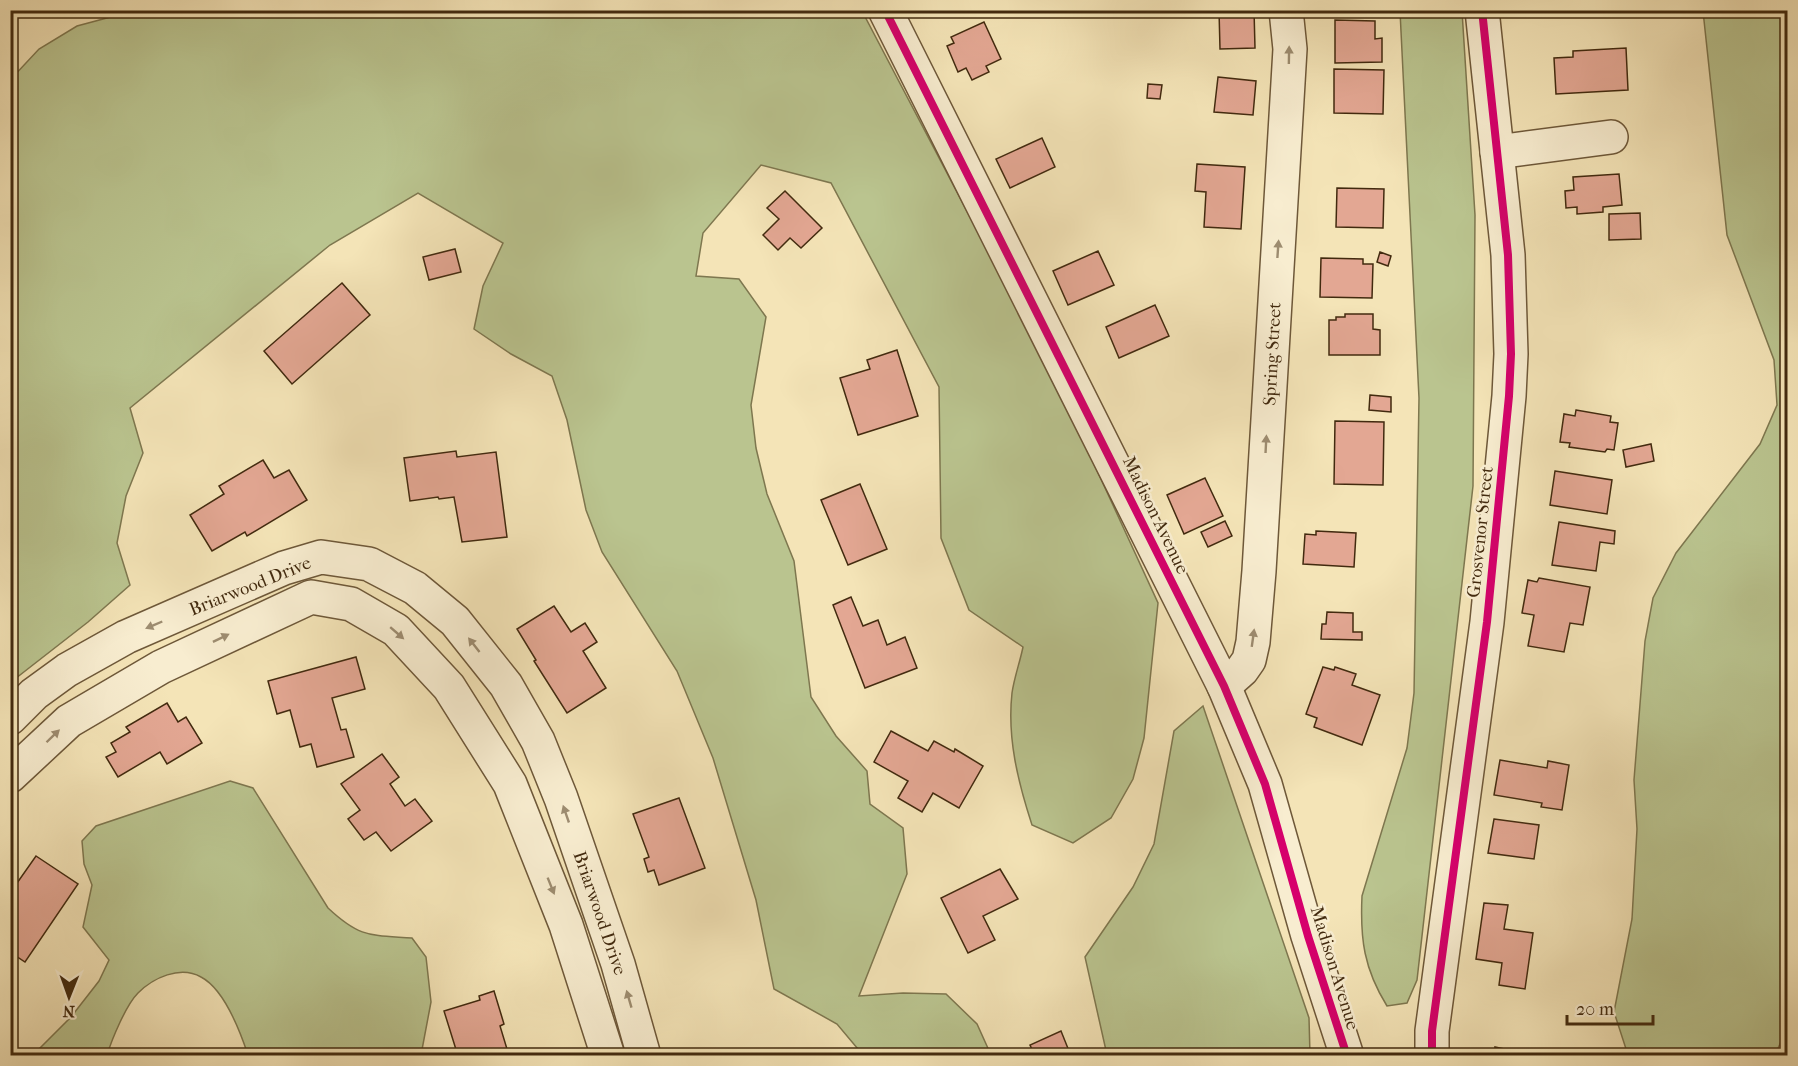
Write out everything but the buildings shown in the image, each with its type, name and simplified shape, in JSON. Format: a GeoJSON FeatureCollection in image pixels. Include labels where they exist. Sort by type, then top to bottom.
{"type":"FeatureCollection","features":[{"type":"Feature","properties":{"kind":"street","name":"Madison Avenue"},"geometry":{"type":"LineString","coordinates":[[885,10],[1224,686],[1264,784],[1308,936],[1347,1056]]}},
{"type":"Feature","properties":{"kind":"street","name":"Spring Street"},"geometry":{"type":"LineString","coordinates":[[1224,686],[1246,665],[1253,642],[1290,49],[1286,10]]}},
{"type":"Feature","properties":{"kind":"street","name":"Grosvenor Street"},"geometry":{"type":"LineString","coordinates":[[1432,1056],[1432,1031],[1487,622],[1509,396],[1511,314],[1508,255],[1482,10]]}},
{"type":"Feature","properties":{"kind":"street"},"geometry":{"type":"LineString","coordinates":[[1497,152],[1611,137]]}},
{"type":"Feature","properties":{"kind":"street","name":"Briarwood Drive"},"geometry":{"type":"LineString","coordinates":[[10,718],[34,694],[67,670],[126,637],[284,568],[321,557],[369,564],[415,588],[455,621],[506,685],[538,741],[561,798],[618,964],[645,1056]]}},
{"type":"Feature","properties":{"kind":"street","name":"Briarwood Drive"},"geometry":{"type":"LineString","coordinates":[[10,776],[69,721],[161,667],[311,597],[351,604],[396,630],[449,687],[510,784],[566,925],[608,1056]]}},
{"type":"Feature","properties":{"kind":"green space"},"geometry":{"type":"Polygon","coordinates":[[[133,11],[862,11],[1055,379],[1158,603],[1144,738],[1133,779],[1111,818],[1073,843],[1032,825],[1018,776],[1011,727],[1012,693],[1023,647],[969,610],[941,538],[939,387],[831,183],[761,165],[703,233],[696,276],[739,279],[766,317],[751,405],[756,448],[767,494],[794,561],[811,697],[836,736],[867,771],[870,804],[903,828],[907,874],[859,996],[903,993],[946,994],[977,1024],[991,1055],[863,1055],[837,1024],[774,989],[756,900],[713,758],[677,671],[602,552],[586,510],[567,420],[552,376],[511,354],[474,329],[483,286],[503,243],[418,193],[330,245],[130,408],[143,453],[126,496],[117,543],[130,585],[88,622],[11,682],[11,79],[39,49],[77,26],[133,11]]]}},
{"type":"Feature","properties":{"kind":"green space"},"geometry":{"type":"Polygon","coordinates":[[[1400,11],[1462,11],[1475,215],[1473,486],[1417,980],[1407,1003],[1387,1006],[1373,979],[1365,953],[1362,896],[1407,748],[1414,693],[1419,398],[1400,11]]]}},
{"type":"Feature","properties":{"kind":"green space"},"geometry":{"type":"Polygon","coordinates":[[[1703,11],[1787,11],[1787,1028],[1775,1055],[1628,1055],[1614,1012],[1632,919],[1637,829],[1634,780],[1645,641],[1653,598],[1676,553],[1760,444],[1777,405],[1774,360],[1727,235],[1703,11]]]}},
{"type":"Feature","properties":{"kind":"green space"},"geometry":{"type":"Polygon","coordinates":[[[1203,706],[1309,1018],[1310,1055],[1107,1055],[1085,957],[1133,887],[1154,844],[1174,731],[1203,706]]]}},
{"type":"Feature","properties":{"kind":"green space"},"geometry":{"type":"Polygon","coordinates":[[[230,781],[253,788],[328,908],[339,918],[366,933],[412,938],[426,957],[431,1002],[421,1055],[248,1055],[236,1023],[217,991],[201,977],[184,972],[167,975],[151,982],[133,998],[107,1055],[33,1055],[71,1017],[99,981],[109,960],[83,927],[92,885],[84,864],[82,841],[96,826],[230,781]]]}},
{"type":"Feature","properties":{"kind":"cycle path"},"geometry":{"type":"LineString","coordinates":[[885,10],[1224,686],[1265,784],[1308,936],[1347,1056]]}},
{"type":"Feature","properties":{"kind":"cycle path"},"geometry":{"type":"LineString","coordinates":[[1432,1056],[1432,1031],[1487,622],[1509,396],[1511,354],[1508,255],[1482,10]]}}]}
